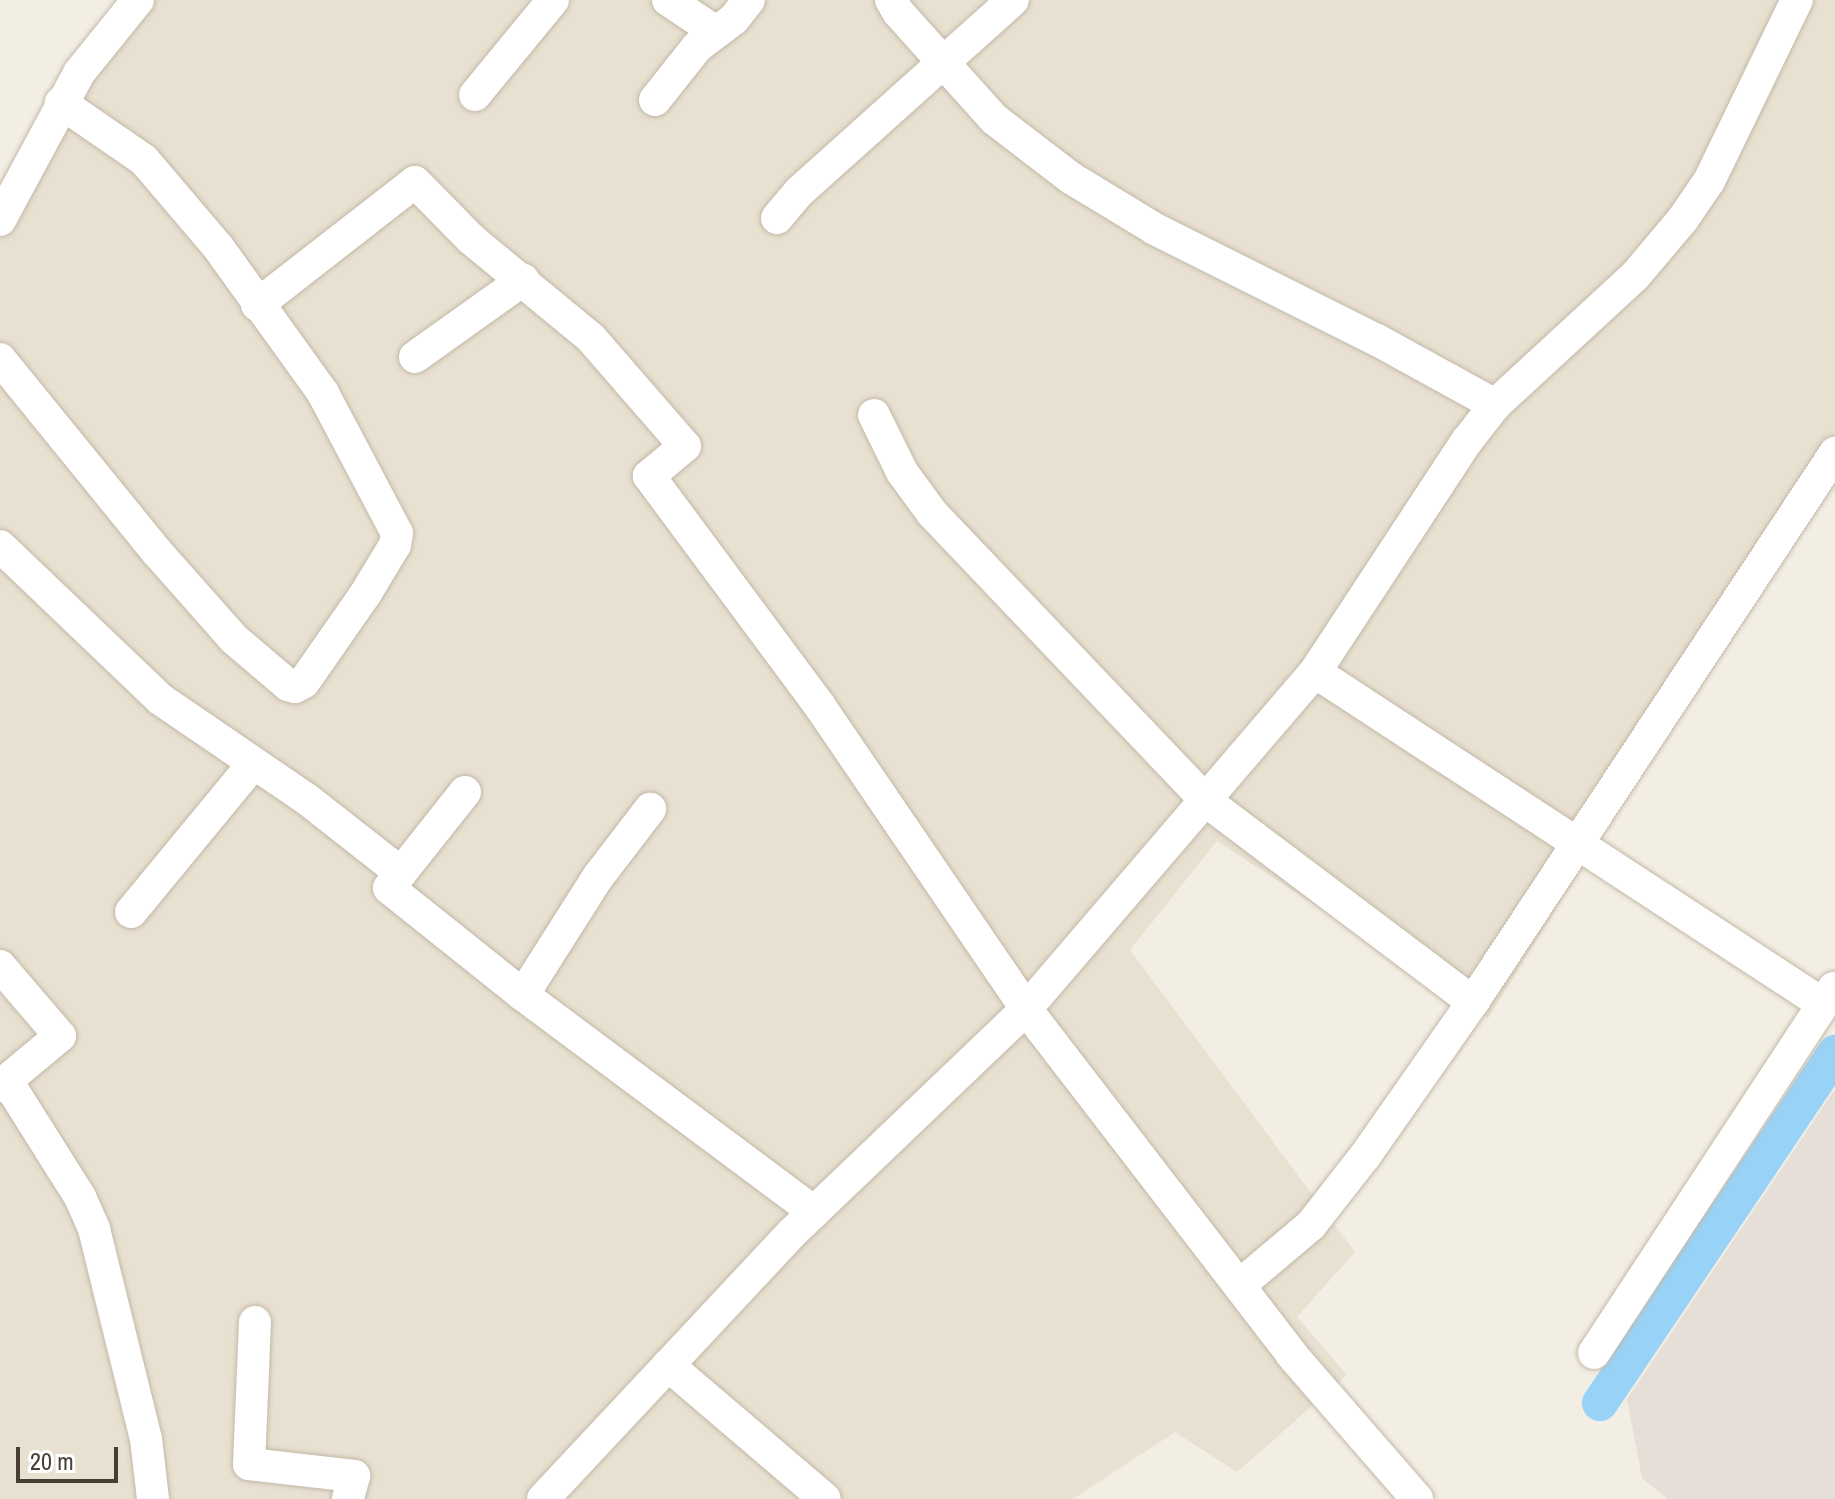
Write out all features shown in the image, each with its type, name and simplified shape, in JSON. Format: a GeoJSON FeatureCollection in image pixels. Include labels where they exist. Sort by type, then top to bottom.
{"type":"FeatureCollection","features":[{"type":"Feature","properties":{"kind":"street"},"geometry":{"type":"LineString","coordinates":[[0,220],[79,73],[138,0]]}},
{"type":"Feature","properties":{"kind":"street"},"geometry":{"type":"LineString","coordinates":[[475,95],[553,0]]}},
{"type":"Feature","properties":{"kind":"street"},"geometry":{"type":"LineString","coordinates":[[668,0],[716,32]]}},
{"type":"Feature","properties":{"kind":"street"},"geometry":{"type":"LineString","coordinates":[[655,100],[676,69],[734,19],[749,0]]}},
{"type":"Feature","properties":{"kind":"street"},"geometry":{"type":"LineString","coordinates":[[891,0],[994,119],[1071,178],[1155,229],[1377,340],[1495,405]]}},
{"type":"Feature","properties":{"kind":"street"},"geometry":{"type":"LineString","coordinates":[[777,218],[800,191],[1013,0]]}},
{"type":"Feature","properties":{"kind":"street"},"geometry":{"type":"LineString","coordinates":[[543,1499],[814,1212],[1026,1009],[1315,672],[1467,441],[1495,405],[1635,276],[1683,219],[1709,181],[1797,0]]}},
{"type":"Feature","properties":{"kind":"street"},"geometry":{"type":"LineString","coordinates":[[0,359],[234,639],[288,685],[295,687],[304,682],[329,650],[395,545],[397,533],[323,393],[218,247],[144,160],[61,103]]}},
{"type":"Feature","properties":{"kind":"street"},"geometry":{"type":"LineString","coordinates":[[257,305],[415,182],[471,239],[591,338],[685,446],[649,476],[819,705],[1026,1009],[1241,1284],[1292,1355],[1417,1499]]}},
{"type":"Feature","properties":{"kind":"street"},"geometry":{"type":"LineString","coordinates":[[415,357],[523,280]]}},
{"type":"Feature","properties":{"kind":"street"},"geometry":{"type":"LineString","coordinates":[[874,415],[902,472],[932,513],[1206,801],[1473,1002]]}},
{"type":"Feature","properties":{"kind":"street"},"geometry":{"type":"LineString","coordinates":[[1241,1284],[1311,1225],[1365,1156],[1473,1002],[1832,462]]}},
{"type":"Feature","properties":{"kind":"street"},"geometry":{"type":"LineString","coordinates":[[0,546],[160,699],[252,765],[308,800],[401,873]]}},
{"type":"Feature","properties":{"kind":"street"},"geometry":{"type":"LineString","coordinates":[[1315,672],[1578,844],[1829,996],[1594,1353]]}},
{"type":"Feature","properties":{"kind":"street"},"geometry":{"type":"LineString","coordinates":[[131,912],[252,765]]}},
{"type":"Feature","properties":{"kind":"street"},"geometry":{"type":"LineString","coordinates":[[465,792],[389,888],[523,995],[814,1212]]}},
{"type":"Feature","properties":{"kind":"street"},"geometry":{"type":"LineString","coordinates":[[523,995],[598,877],[650,809]]}},
{"type":"Feature","properties":{"kind":"street"},"geometry":{"type":"LineString","coordinates":[[0,966],[60,1036],[4,1083],[80,1197],[94,1229],[146,1439],[153,1499]]}},
{"type":"Feature","properties":{"kind":"street"},"geometry":{"type":"LineString","coordinates":[[255,1322],[249,1464],[354,1476],[348,1499]]}},
{"type":"Feature","properties":{"kind":"street"},"geometry":{"type":"LineString","coordinates":[[668,1365],[825,1499]]}},
{"type":"Feature","properties":{"kind":"shaded area"},"geometry":{"type":"Polygon","coordinates":[[[127,0],[1835,0],[1835,461],[1488,1018],[1217,841],[1130,950],[1355,1252],[1297,1317],[1347,1375],[1237,1472],[1175,1432],[1073,1499],[0,1499],[0,208],[127,0]]]}},
{"type":"Feature","properties":{"kind":"shaded area"},"geometry":{"type":"Polygon","coordinates":[[[1835,1089],[1835,1499],[1668,1499],[1642,1478],[1627,1399],[1835,1089]]]}},
{"type":"Feature","properties":{"kind":"waterway"},"geometry":{"type":"LineString","coordinates":[[1600,1403],[1835,1053]]}}]}
